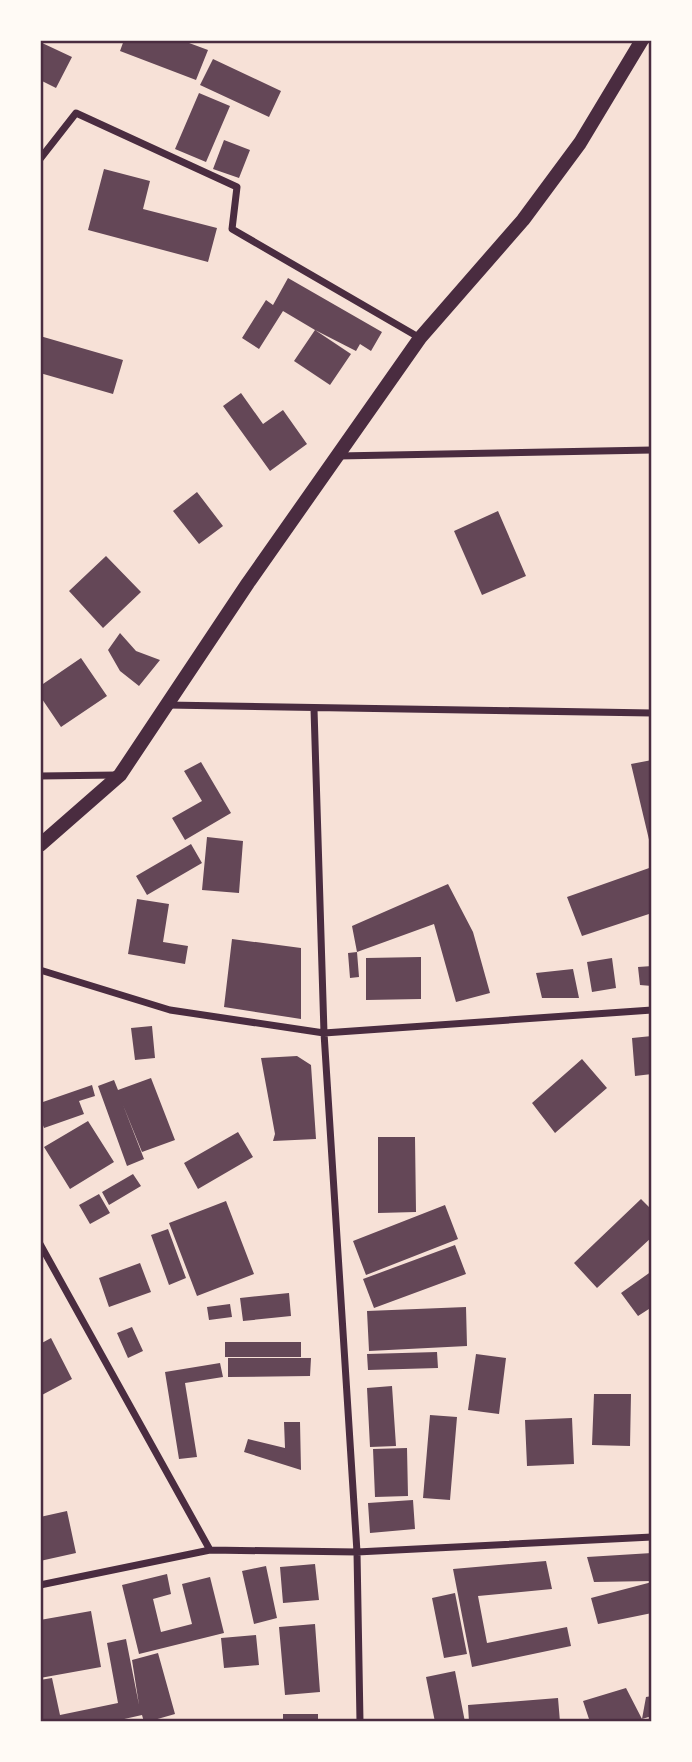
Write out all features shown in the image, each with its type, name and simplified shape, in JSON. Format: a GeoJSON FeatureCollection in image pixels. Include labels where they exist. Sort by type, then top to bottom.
{"type":"FeatureCollection","features":[{"type":"Feature","properties":{"kind":"main road"},"geometry":{"type":"LineString","coordinates":[[40,845],[120,775],[419,338],[523,220],[580,143],[642,40]]}},
{"type":"Feature","properties":{"kind":"street"},"geometry":{"type":"LineString","coordinates":[[40,159],[76,113],[237,187],[232,229],[419,338]]}},
{"type":"Feature","properties":{"kind":"street"},"geometry":{"type":"LineString","coordinates":[[337,456],[652,450]]}},
{"type":"Feature","properties":{"kind":"street"},"geometry":{"type":"LineString","coordinates":[[167,705],[652,713]]}},
{"type":"Feature","properties":{"kind":"street"},"geometry":{"type":"LineString","coordinates":[[314,709],[324,1033],[357,1552],[360,1722]]}},
{"type":"Feature","properties":{"kind":"street"},"geometry":{"type":"LineString","coordinates":[[40,776],[120,775]]}},
{"type":"Feature","properties":{"kind":"street"},"geometry":{"type":"LineString","coordinates":[[40,970],[170,1010],[324,1033],[652,1010]]}},
{"type":"Feature","properties":{"kind":"street"},"geometry":{"type":"LineString","coordinates":[[40,1244],[210,1550]]}},
{"type":"Feature","properties":{"kind":"street"},"geometry":{"type":"LineString","coordinates":[[40,1585],[210,1550],[357,1552],[652,1537]]}},
{"type":"Feature","properties":{"kind":"building"},"geometry":{"type":"Polygon","coordinates":[[[124,40],[181,40],[208,50],[196,80],[120,51],[124,40]]]}},
{"type":"Feature","properties":{"kind":"building"},"geometry":{"type":"Polygon","coordinates":[[[40,42],[72,57],[56,88],[40,80],[40,42]]]}},
{"type":"Feature","properties":{"kind":"building"},"geometry":{"type":"Polygon","coordinates":[[[213,59],[281,91],[269,117],[200,85],[213,59]]]}},
{"type":"Feature","properties":{"kind":"building"},"geometry":{"type":"Polygon","coordinates":[[[199,93],[230,106],[206,162],[175,149],[199,93]]]}},
{"type":"Feature","properties":{"kind":"building"},"geometry":{"type":"Polygon","coordinates":[[[224,140],[250,150],[239,178],[213,169],[224,140]]]}},
{"type":"Feature","properties":{"kind":"building"},"geometry":{"type":"Polygon","coordinates":[[[104,169],[150,181],[143,209],[217,228],[208,262],[88,230],[104,169]]]}},
{"type":"Feature","properties":{"kind":"building"},"geometry":{"type":"Polygon","coordinates":[[[288,278],[382,332],[371,351],[360,344],[356,351],[283,311],[259,349],[242,338],[266,300],[273,305],[288,278]]]}},
{"type":"Feature","properties":{"kind":"building"},"geometry":{"type":"Polygon","coordinates":[[[315,330],[351,354],[330,385],[294,361],[315,330]]]}},
{"type":"Feature","properties":{"kind":"building"},"geometry":{"type":"Polygon","coordinates":[[[40,336],[123,360],[113,394],[40,373],[40,336]]]}},
{"type":"Feature","properties":{"kind":"building"},"geometry":{"type":"Polygon","coordinates":[[[241,393],[263,424],[283,410],[307,444],[270,471],[223,406],[241,393]]]}},
{"type":"Feature","properties":{"kind":"building"},"geometry":{"type":"Polygon","coordinates":[[[197,492],[223,526],[199,544],[173,511],[197,492]]]}},
{"type":"Feature","properties":{"kind":"building"},"geometry":{"type":"Polygon","coordinates":[[[498,511],[526,576],[482,595],[454,531],[498,511]]]}},
{"type":"Feature","properties":{"kind":"building"},"geometry":{"type":"Polygon","coordinates":[[[106,556],[141,592],[103,628],[69,591],[106,556]]]}},
{"type":"Feature","properties":{"kind":"building"},"geometry":{"type":"Polygon","coordinates":[[[120,633],[136,651],[160,660],[139,686],[120,671],[108,650],[120,633]]]}},
{"type":"Feature","properties":{"kind":"building"},"geometry":{"type":"Polygon","coordinates":[[[81,658],[107,696],[61,727],[40,696],[40,686],[81,658]]]}},
{"type":"Feature","properties":{"kind":"building"},"geometry":{"type":"Polygon","coordinates":[[[652,760],[652,848],[651,848],[631,764],[652,760]]]}},
{"type":"Feature","properties":{"kind":"building"},"geometry":{"type":"Polygon","coordinates":[[[201,762],[231,813],[185,840],[172,818],[202,801],[184,771],[201,762]]]}},
{"type":"Feature","properties":{"kind":"building"},"geometry":{"type":"Polygon","coordinates":[[[207,837],[243,841],[239,893],[202,890],[207,837]]]}},
{"type":"Feature","properties":{"kind":"building"},"geometry":{"type":"Polygon","coordinates":[[[191,844],[202,863],[147,895],[136,876],[191,844]]]}},
{"type":"Feature","properties":{"kind":"building"},"geometry":{"type":"Polygon","coordinates":[[[652,867],[652,913],[582,936],[567,897],[652,867]]]}},
{"type":"Feature","properties":{"kind":"building"},"geometry":{"type":"Polygon","coordinates":[[[448,884],[473,932],[490,993],[456,1002],[434,924],[357,952],[352,926],[448,884]]]}},
{"type":"Feature","properties":{"kind":"building"},"geometry":{"type":"Polygon","coordinates":[[[137,899],[169,904],[163,942],[188,946],[185,964],[128,954],[137,899]]]}},
{"type":"Feature","properties":{"kind":"building"},"geometry":{"type":"Polygon","coordinates":[[[232,939],[301,948],[301,1019],[224,1007],[232,939]]]}},
{"type":"Feature","properties":{"kind":"building"},"geometry":{"type":"Polygon","coordinates":[[[357,952],[359,977],[350,978],[348,953],[357,952]]]}},
{"type":"Feature","properties":{"kind":"building"},"geometry":{"type":"Polygon","coordinates":[[[421,957],[421,999],[366,1000],[366,958],[421,957]]]}},
{"type":"Feature","properties":{"kind":"building"},"geometry":{"type":"Polygon","coordinates":[[[612,958],[616,988],[592,992],[587,962],[612,958]]]}},
{"type":"Feature","properties":{"kind":"building"},"geometry":{"type":"Polygon","coordinates":[[[652,966],[652,986],[640,985],[638,967],[652,966]]]}},
{"type":"Feature","properties":{"kind":"building"},"geometry":{"type":"Polygon","coordinates":[[[573,969],[579,998],[542,998],[536,973],[573,969]]]}},
{"type":"Feature","properties":{"kind":"building"},"geometry":{"type":"Polygon","coordinates":[[[152,1026],[155,1058],[135,1060],[131,1028],[152,1026]]]}},
{"type":"Feature","properties":{"kind":"building"},"geometry":{"type":"Polygon","coordinates":[[[652,1036],[652,1074],[635,1076],[632,1038],[652,1036]]]}},
{"type":"Feature","properties":{"kind":"building"},"geometry":{"type":"Polygon","coordinates":[[[297,1056],[311,1065],[316,1139],[273,1141],[275,1134],[261,1058],[297,1056]]]}},
{"type":"Feature","properties":{"kind":"building"},"geometry":{"type":"Polygon","coordinates":[[[582,1059],[607,1088],[555,1133],[532,1103],[582,1059]]]}},
{"type":"Feature","properties":{"kind":"building"},"geometry":{"type":"Polygon","coordinates":[[[151,1078],[175,1140],[142,1152],[123,1105],[144,1159],[127,1166],[98,1086],[114,1080],[118,1090],[151,1078]]]}},
{"type":"Feature","properties":{"kind":"building"},"geometry":{"type":"Polygon","coordinates":[[[92,1085],[95,1096],[79,1101],[84,1114],[44,1128],[40,1117],[40,1103],[92,1085]]]}},
{"type":"Feature","properties":{"kind":"building"},"geometry":{"type":"Polygon","coordinates":[[[88,1121],[114,1162],[70,1189],[44,1147],[88,1121]]]}},
{"type":"Feature","properties":{"kind":"building"},"geometry":{"type":"Polygon","coordinates":[[[238,1132],[253,1157],[198,1189],[184,1163],[238,1132]]]}},
{"type":"Feature","properties":{"kind":"building"},"geometry":{"type":"Polygon","coordinates":[[[378,1137],[415,1137],[416,1212],[378,1213],[378,1137]]]}},
{"type":"Feature","properties":{"kind":"building"},"geometry":{"type":"Polygon","coordinates":[[[133,1174],[141,1186],[109,1205],[102,1192],[133,1174]]]}},
{"type":"Feature","properties":{"kind":"building"},"geometry":{"type":"Polygon","coordinates":[[[99,1194],[110,1213],[90,1224],[79,1205],[99,1194]]]}},
{"type":"Feature","properties":{"kind":"building"},"geometry":{"type":"Polygon","coordinates":[[[641,1199],[652,1210],[652,1237],[597,1288],[574,1263],[641,1199]]]}},
{"type":"Feature","properties":{"kind":"building"},"geometry":{"type":"Polygon","coordinates":[[[226,1201],[254,1274],[197,1296],[169,1223],[226,1201]]]}},
{"type":"Feature","properties":{"kind":"building"},"geometry":{"type":"Polygon","coordinates":[[[445,1205],[458,1239],[366,1275],[353,1241],[445,1205]]]}},
{"type":"Feature","properties":{"kind":"building"},"geometry":{"type":"Polygon","coordinates":[[[168,1229],[186,1278],[169,1285],[151,1235],[168,1229]]]}},
{"type":"Feature","properties":{"kind":"building"},"geometry":{"type":"Polygon","coordinates":[[[455,1245],[466,1274],[374,1308],[363,1279],[455,1245]]]}},
{"type":"Feature","properties":{"kind":"building"},"geometry":{"type":"Polygon","coordinates":[[[140,1263],[151,1292],[109,1307],[99,1278],[140,1263]]]}},
{"type":"Feature","properties":{"kind":"building"},"geometry":{"type":"Polygon","coordinates":[[[652,1271],[652,1307],[638,1316],[621,1293],[652,1271]]]}},
{"type":"Feature","properties":{"kind":"building"},"geometry":{"type":"Polygon","coordinates":[[[289,1293],[291,1316],[243,1321],[240,1298],[289,1293]]]}},
{"type":"Feature","properties":{"kind":"building"},"geometry":{"type":"Polygon","coordinates":[[[230,1304],[232,1317],[209,1320],[207,1307],[230,1304]]]}},
{"type":"Feature","properties":{"kind":"building"},"geometry":{"type":"Polygon","coordinates":[[[466,1307],[467,1346],[369,1351],[367,1311],[466,1307]]]}},
{"type":"Feature","properties":{"kind":"building"},"geometry":{"type":"Polygon","coordinates":[[[132,1327],[143,1351],[128,1358],[117,1333],[132,1327]]]}},
{"type":"Feature","properties":{"kind":"building"},"geometry":{"type":"Polygon","coordinates":[[[51,1338],[72,1379],[40,1396],[40,1344],[51,1338]]]}},
{"type":"Feature","properties":{"kind":"building"},"geometry":{"type":"Polygon","coordinates":[[[225,1342],[301,1342],[301,1357],[225,1357],[225,1342]]]}},
{"type":"Feature","properties":{"kind":"building"},"geometry":{"type":"Polygon","coordinates":[[[437,1352],[438,1368],[368,1370],[367,1354],[437,1352]]]}},
{"type":"Feature","properties":{"kind":"building"},"geometry":{"type":"Polygon","coordinates":[[[476,1354],[506,1358],[499,1414],[468,1410],[476,1354]]]}},
{"type":"Feature","properties":{"kind":"building"},"geometry":{"type":"Polygon","coordinates":[[[228,1358],[311,1358],[310,1376],[228,1377],[228,1358]]]}},
{"type":"Feature","properties":{"kind":"building"},"geometry":{"type":"Polygon","coordinates":[[[220,1363],[223,1377],[185,1383],[197,1457],[179,1459],[165,1372],[220,1363]]]}},
{"type":"Feature","properties":{"kind":"building"},"geometry":{"type":"Polygon","coordinates":[[[392,1386],[396,1446],[370,1447],[367,1388],[392,1386]]]}},
{"type":"Feature","properties":{"kind":"building"},"geometry":{"type":"Polygon","coordinates":[[[594,1394],[631,1394],[630,1446],[592,1445],[594,1394]]]}},
{"type":"Feature","properties":{"kind":"building"},"geometry":{"type":"Polygon","coordinates":[[[430,1415],[457,1417],[450,1500],[423,1498],[430,1415]]]}},
{"type":"Feature","properties":{"kind":"building"},"geometry":{"type":"Polygon","coordinates":[[[572,1418],[574,1464],[527,1466],[525,1420],[572,1418]]]}},
{"type":"Feature","properties":{"kind":"building"},"geometry":{"type":"Polygon","coordinates":[[[284,1422],[300,1422],[301,1470],[244,1452],[248,1439],[285,1448],[284,1422]]]}},
{"type":"Feature","properties":{"kind":"building"},"geometry":{"type":"Polygon","coordinates":[[[407,1448],[408,1496],[375,1497],[373,1449],[407,1448]]]}},
{"type":"Feature","properties":{"kind":"building"},"geometry":{"type":"Polygon","coordinates":[[[413,1500],[415,1529],[370,1533],[368,1503],[413,1500]]]}},
{"type":"Feature","properties":{"kind":"building"},"geometry":{"type":"Polygon","coordinates":[[[67,1511],[76,1553],[40,1561],[40,1517],[67,1511]]]}},
{"type":"Feature","properties":{"kind":"building"},"geometry":{"type":"Polygon","coordinates":[[[652,1553],[652,1581],[594,1582],[587,1557],[652,1553]]]}},
{"type":"Feature","properties":{"kind":"building"},"geometry":{"type":"Polygon","coordinates":[[[546,1561],[552,1589],[478,1596],[487,1643],[567,1627],[571,1646],[472,1667],[453,1569],[546,1561]]]}},
{"type":"Feature","properties":{"kind":"building"},"geometry":{"type":"Polygon","coordinates":[[[315,1564],[319,1600],[283,1603],[280,1567],[315,1564]]]}},
{"type":"Feature","properties":{"kind":"building"},"geometry":{"type":"Polygon","coordinates":[[[266,1566],[277,1618],[254,1624],[242,1571],[266,1566]]]}},
{"type":"Feature","properties":{"kind":"building"},"geometry":{"type":"Polygon","coordinates":[[[167,1574],[171,1594],[153,1599],[161,1632],[192,1624],[182,1584],[210,1577],[224,1633],[139,1654],[122,1585],[167,1574]]]}},
{"type":"Feature","properties":{"kind":"building"},"geometry":{"type":"Polygon","coordinates":[[[652,1582],[652,1613],[598,1624],[591,1598],[652,1582]]]}},
{"type":"Feature","properties":{"kind":"building"},"geometry":{"type":"Polygon","coordinates":[[[455,1593],[467,1654],[444,1658],[432,1598],[455,1593]]]}},
{"type":"Feature","properties":{"kind":"building"},"geometry":{"type":"Polygon","coordinates":[[[91,1611],[101,1667],[40,1678],[40,1620],[91,1611]]]}},
{"type":"Feature","properties":{"kind":"building"},"geometry":{"type":"Polygon","coordinates":[[[315,1624],[320,1692],[285,1695],[279,1627],[315,1624]]]}},
{"type":"Feature","properties":{"kind":"building"},"geometry":{"type":"Polygon","coordinates":[[[256,1635],[259,1665],[224,1668],[221,1638],[256,1635]]]}},
{"type":"Feature","properties":{"kind":"building"},"geometry":{"type":"Polygon","coordinates":[[[126,1639],[139,1705],[132,1660],[158,1653],[175,1714],[147,1722],[144,1722],[142,1715],[111,1722],[42,1722],[40,1680],[52,1678],[60,1715],[118,1703],[107,1643],[126,1639]]]}},
{"type":"Feature","properties":{"kind":"building"},"geometry":{"type":"Polygon","coordinates":[[[455,1671],[465,1722],[435,1722],[426,1677],[455,1671]]]}},
{"type":"Feature","properties":{"kind":"building"},"geometry":{"type":"Polygon","coordinates":[[[626,1688],[642,1719],[634,1722],[590,1722],[583,1701],[626,1688]]]}},
{"type":"Feature","properties":{"kind":"building"},"geometry":{"type":"Polygon","coordinates":[[[652,1696],[652,1716],[642,1719],[646,1697],[652,1696]]]}},
{"type":"Feature","properties":{"kind":"building"},"geometry":{"type":"Polygon","coordinates":[[[558,1698],[560,1722],[469,1722],[468,1705],[558,1698]]]}},
{"type":"Feature","properties":{"kind":"building"},"geometry":{"type":"Polygon","coordinates":[[[283,1714],[318,1714],[318,1722],[283,1722],[283,1714]]]}}]}
